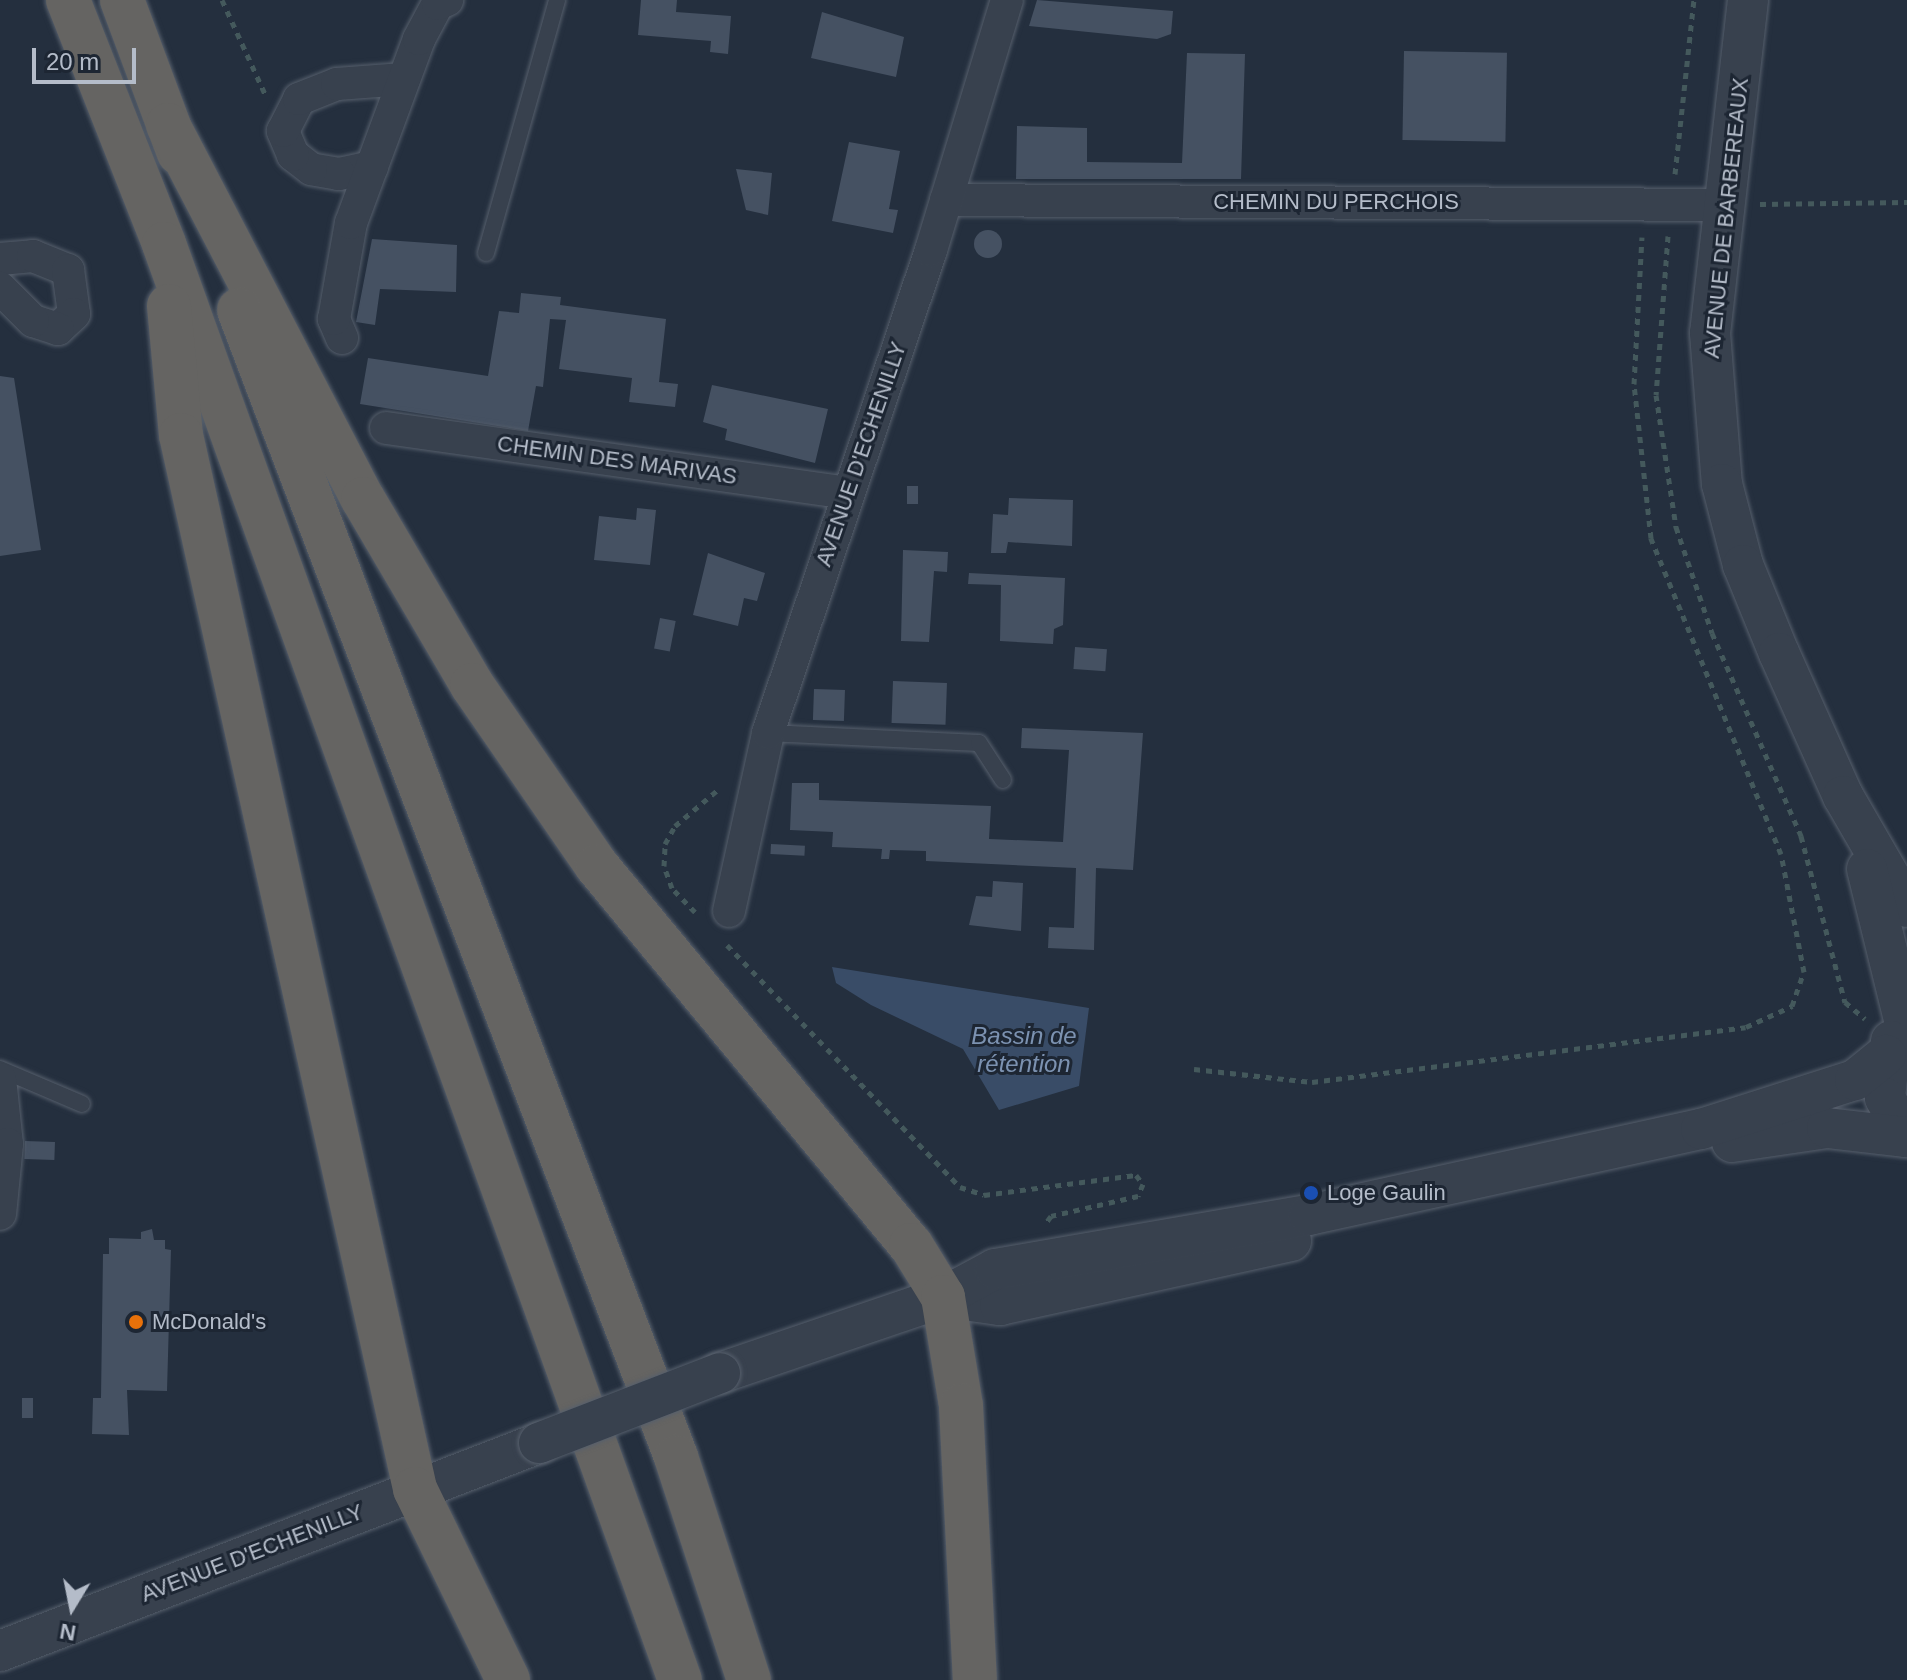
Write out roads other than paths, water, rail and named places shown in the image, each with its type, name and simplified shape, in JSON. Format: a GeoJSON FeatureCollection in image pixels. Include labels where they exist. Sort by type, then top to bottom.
{"type":"FeatureCollection","features":[{"type":"Feature","properties":{"kind":"highway"},"geometry":{"type":"LineString","coordinates":[[68,0],[164,244],[680,1680]]}},
{"type":"Feature","properties":{"kind":"highway"},"geometry":{"type":"LineString","coordinates":[[122,0],[676,1457],[749,1680]]}},
{"type":"Feature","properties":{"kind":"highway"},"geometry":{"type":"LineString","coordinates":[[168,125],[363,499],[472,685],[597,866],[911,1245],[943,1297],[961,1406],[975,1680]]}},
{"type":"Feature","properties":{"kind":"highway"},"geometry":{"type":"LineString","coordinates":[[164,244],[181,435],[415,1489],[508,1680]]}},
{"type":"Feature","properties":{"kind":"street"},"geometry":{"type":"LineString","coordinates":[[342,338],[334,319],[337,278],[372,167],[419,39],[438,4],[447,0]]}},
{"type":"Feature","properties":{"kind":"street","name":"AVENUE D'ECHENILLY"},"geometry":{"type":"LineString","coordinates":[[717,922],[765,743],[946,200],[1007,0]]}},
{"type":"Feature","properties":{"kind":"street","name":"AVENUE DE BARBEREAUX"},"geometry":{"type":"LineString","coordinates":[[1748,0],[1710,333],[1722,484],[1743,565],[1843,796],[1889,940],[1906,1019]]}},
{"type":"Feature","properties":{"kind":"street"},"geometry":{"type":"LineString","coordinates":[[372,167],[339,174],[311,169],[293,155],[283,131],[299,99],[337,84],[404,79]]}},
{"type":"Feature","properties":{"kind":"street","name":"CHEMIN DU PERCHOIS"},"geometry":{"type":"LineString","coordinates":[[946,200],[1643,200],[1725,205]]}},
{"type":"Feature","properties":{"kind":"street"},"geometry":{"type":"LineString","coordinates":[[0,259],[33,256],[68,270],[74,314],[58,329],[33,321],[0,288]]}},
{"type":"Feature","properties":{"kind":"street","name":"CHEMIN DES MARIVAS"},"geometry":{"type":"LineString","coordinates":[[386,428],[847,493]]}},
{"type":"Feature","properties":{"kind":"street","name":"AVENUE DE BARBEREAUX"},"geometry":{"type":"LineString","coordinates":[[1843,796],[1907,907]]}},
{"type":"Feature","properties":{"kind":"street"},"geometry":{"type":"LineString","coordinates":[[1906,1019],[1886,1055],[1885,1098],[1907,1137]]}},
{"type":"Feature","properties":{"kind":"street","name":"AVENUE D'ECHENILLY"},"geometry":{"type":"LineString","coordinates":[[1,1647],[720,1373],[943,1297],[995,1269],[1047,1256],[1309,1215],[1701,1129],[1855,1080],[1886,1055]]}},
{"type":"Feature","properties":{"kind":"street"},"geometry":{"type":"LineString","coordinates":[[0,1079],[7,1144],[0,1214]]}},
{"type":"Feature","properties":{"kind":"street"},"geometry":{"type":"LineString","coordinates":[[943,1297],[1000,1305],[1778,1133],[1827,1128],[1907,1137]]}},
{"type":"Feature","properties":{"kind":"lane"},"geometry":{"type":"LineString","coordinates":[[486,253],[557,0]]}},
{"type":"Feature","properties":{"kind":"lane"},"geometry":{"type":"LineString","coordinates":[[765,743],[979,743],[1003,780]]}},
{"type":"Feature","properties":{"kind":"lane"},"geometry":{"type":"LineString","coordinates":[[0,1069],[82,1104]]}},
{"type":"Feature","properties":{"kind":"water","name":"Bassin de rétention"},"geometry":{"type":"Polygon","coordinates":[[[832,967],[1089,1008],[1079,1086],[999,1110],[963,1049],[871,1005],[836,983],[832,967]]]}},
{"type":"Feature","properties":{"kind":"place","name":"Loge Gaulin"},"geometry":{"type":"Point","coordinates":[1311,1193]}},
{"type":"Feature","properties":{"kind":"place","name":"McDonald's"},"geometry":{"type":"Point","coordinates":[136,1322]}}]}
